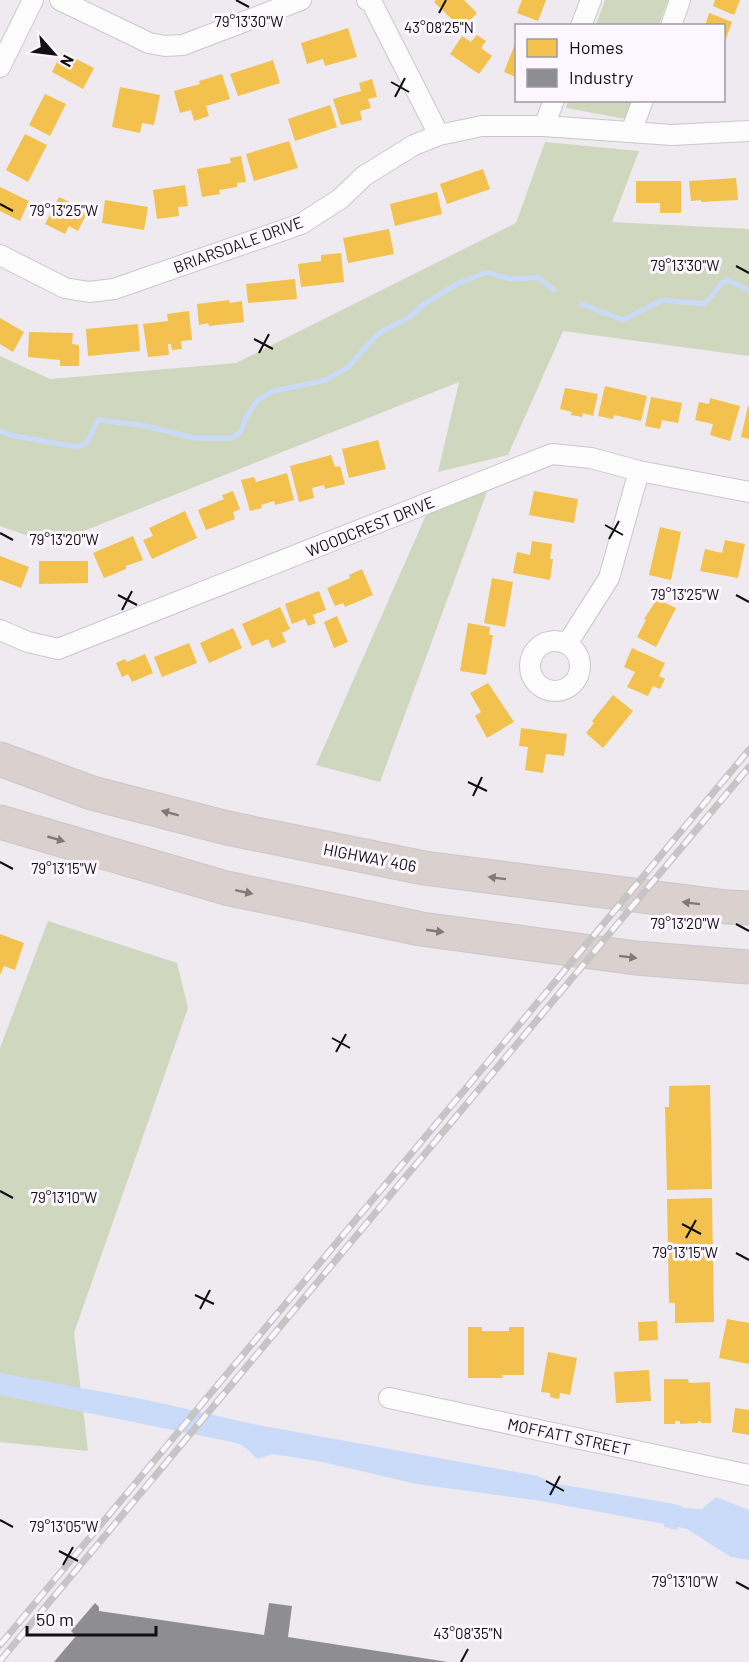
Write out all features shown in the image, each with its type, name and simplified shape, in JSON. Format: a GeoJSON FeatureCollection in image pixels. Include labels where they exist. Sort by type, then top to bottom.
{"type":"FeatureCollection","features":[{"type":"Feature","properties":{"kind":"highway","name":"HIGHWAY 406"},"geometry":{"type":"LineString","coordinates":[[0,759],[92,793],[227,828],[413,866],[749,908]]}},
{"type":"Feature","properties":{"kind":"highway"},"geometry":{"type":"LineString","coordinates":[[0,822],[226,888],[421,929],[636,958],[749,967]]}},
{"type":"Feature","properties":{"kind":"street"},"geometry":{"type":"LineString","coordinates":[[0,68],[33,0]]}},
{"type":"Feature","properties":{"kind":"street"},"geometry":{"type":"LineString","coordinates":[[60,0],[149,43],[165,46],[183,45],[301,0]]}},
{"type":"Feature","properties":{"kind":"street"},"geometry":{"type":"LineString","coordinates":[[367,0],[372,3],[439,135]]}},
{"type":"Feature","properties":{"kind":"street"},"geometry":{"type":"LineString","coordinates":[[582,24],[591,0]]}},
{"type":"Feature","properties":{"kind":"street"},"geometry":{"type":"LineString","coordinates":[[672,24],[680,0]]}},
{"type":"Feature","properties":{"kind":"street"},"geometry":{"type":"LineString","coordinates":[[544,126],[553,102]]}},
{"type":"Feature","properties":{"kind":"street"},"geometry":{"type":"LineString","coordinates":[[632,132],[642,102]]}},
{"type":"Feature","properties":{"kind":"street","name":"BRIARSDALE DRIVE"},"geometry":{"type":"LineString","coordinates":[[0,255],[65,288],[89,292],[114,289],[301,224],[340,199],[364,176],[414,145],[439,135],[482,126],[544,126],[672,135],[749,130]]}},
{"type":"Feature","properties":{"kind":"street","name":"WOODCREST DRIVE"},"geometry":{"type":"LineString","coordinates":[[0,630],[28,642],[58,649],[552,454],[591,458],[639,471],[749,492]]}},
{"type":"Feature","properties":{"kind":"street"},"geometry":{"type":"LineString","coordinates":[[567,644],[609,578],[639,471]]}},
{"type":"Feature","properties":{"kind":"street","name":"MOFFATT STREET"},"geometry":{"type":"LineString","coordinates":[[389,1398],[749,1474]]}},
{"type":"Feature","properties":{"kind":"green space"},"geometry":{"type":"Polygon","coordinates":[[[605,0],[668,0],[659,24],[596,24],[605,0]]]}},
{"type":"Feature","properties":{"kind":"green space"},"geometry":{"type":"Polygon","coordinates":[[[568,102],[632,102],[626,119],[566,108],[568,102]]]}},
{"type":"Feature","properties":{"kind":"green space"},"geometry":{"type":"Polygon","coordinates":[[[545,142],[639,151],[612,222],[749,229],[749,356],[563,331],[508,455],[438,472],[459,382],[76,534],[34,538],[0,526],[0,356],[50,379],[236,363],[516,223],[545,142]]]}},
{"type":"Feature","properties":{"kind":"green space"},"geometry":{"type":"Polygon","coordinates":[[[488,489],[380,782],[316,765],[426,515],[488,489]]]}},
{"type":"Feature","properties":{"kind":"green space"},"geometry":{"type":"Polygon","coordinates":[[[48,921],[177,963],[188,1008],[74,1333],[88,1451],[0,1442],[0,1048],[48,921]]]}},
{"type":"Feature","properties":{"kind":"water"},"geometry":{"type":"Polygon","coordinates":[[[0,1373],[147,1400],[253,1424],[538,1476],[552,1483],[669,1503],[682,1506],[682,1508],[702,1509],[716,1497],[749,1510],[749,1560],[731,1557],[687,1529],[678,1527],[677,1530],[664,1527],[664,1524],[541,1501],[417,1484],[318,1461],[272,1454],[258,1459],[242,1445],[232,1442],[0,1395],[0,1373]]]}},
{"type":"Feature","properties":{"kind":"building: Homes"},"geometry":{"type":"Polygon","coordinates":[[[436,0],[464,0],[477,13],[462,29],[434,2],[436,0]]]}},
{"type":"Feature","properties":{"kind":"building: Homes"},"geometry":{"type":"Polygon","coordinates":[[[522,0],[546,0],[538,21],[517,13],[522,0]]]}},
{"type":"Feature","properties":{"kind":"building: Homes"},"geometry":{"type":"Polygon","coordinates":[[[715,0],[740,0],[734,15],[713,6],[715,0]]]}},
{"type":"Feature","properties":{"kind":"building: Homes"},"geometry":{"type":"Polygon","coordinates":[[[709,13],[732,22],[725,41],[725,24],[706,24],[709,13]]]}},
{"type":"Feature","properties":{"kind":"building: Homes"},"geometry":{"type":"Polygon","coordinates":[[[348,28],[357,57],[325,66],[323,59],[307,64],[301,43],[348,28]]]}},
{"type":"Feature","properties":{"kind":"building: Homes"},"geometry":{"type":"Polygon","coordinates":[[[477,35],[486,41],[481,48],[492,56],[479,74],[450,54],[462,36],[471,42],[477,35]]]}},
{"type":"Feature","properties":{"kind":"building: Homes"},"geometry":{"type":"Polygon","coordinates":[[[515,44],[515,77],[504,72],[515,44]]]}},
{"type":"Feature","properties":{"kind":"building: Homes"},"geometry":{"type":"Polygon","coordinates":[[[62,52],[94,68],[83,89],[52,72],[62,52]]]}},
{"type":"Feature","properties":{"kind":"building: Homes"},"geometry":{"type":"Polygon","coordinates":[[[273,60],[280,83],[238,96],[230,74],[273,60]]]}},
{"type":"Feature","properties":{"kind":"building: Homes"},"geometry":{"type":"Polygon","coordinates":[[[222,74],[230,99],[206,106],[209,116],[194,121],[191,110],[180,113],[174,91],[200,84],[199,81],[222,74]]]}},
{"type":"Feature","properties":{"kind":"building: Homes"},"geometry":{"type":"Polygon","coordinates":[[[372,79],[377,97],[368,99],[371,108],[360,111],[362,120],[341,125],[333,99],[361,91],[359,83],[372,79]]]}},
{"type":"Feature","properties":{"kind":"building: Homes"},"geometry":{"type":"Polygon","coordinates":[[[120,87],[160,95],[154,125],[142,123],[140,133],[112,127],[120,87]]]}},
{"type":"Feature","properties":{"kind":"building: Homes"},"geometry":{"type":"Polygon","coordinates":[[[45,94],[66,104],[50,136],[29,125],[45,94]]]}},
{"type":"Feature","properties":{"kind":"building: Homes"},"geometry":{"type":"Polygon","coordinates":[[[330,105],[337,127],[295,141],[288,119],[330,105]]]}},
{"type":"Feature","properties":{"kind":"building: Homes"},"geometry":{"type":"Polygon","coordinates":[[[25,134],[47,145],[28,182],[6,170],[25,134]]]}},
{"type":"Feature","properties":{"kind":"building: Homes"},"geometry":{"type":"Polygon","coordinates":[[[289,141],[298,168],[254,181],[246,154],[289,141]]]}},
{"type":"Feature","properties":{"kind":"building: Homes"},"geometry":{"type":"Polygon","coordinates":[[[241,156],[246,182],[237,183],[237,187],[219,190],[220,194],[202,197],[197,169],[231,163],[230,158],[241,156]]]}},
{"type":"Feature","properties":{"kind":"building: Homes"},"geometry":{"type":"Polygon","coordinates":[[[483,169],[490,189],[447,204],[440,184],[483,169]]]}},
{"type":"Feature","properties":{"kind":"building: Homes"},"geometry":{"type":"Polygon","coordinates":[[[736,178],[738,200],[691,201],[689,181],[736,178]]]}},
{"type":"Feature","properties":{"kind":"building: Homes"},"geometry":{"type":"Polygon","coordinates":[[[636,181],[681,181],[681,213],[660,213],[660,203],[636,203],[636,181]]]}},
{"type":"Feature","properties":{"kind":"building: Homes"},"geometry":{"type":"Polygon","coordinates":[[[185,185],[188,206],[178,207],[179,216],[157,219],[153,190],[185,185]]]}},
{"type":"Feature","properties":{"kind":"building: Homes"},"geometry":{"type":"Polygon","coordinates":[[[0,187],[29,201],[20,221],[0,211],[0,187]]]}},
{"type":"Feature","properties":{"kind":"building: Homes"},"geometry":{"type":"Polygon","coordinates":[[[437,192],[442,214],[395,226],[390,204],[437,192]]]}},
{"type":"Feature","properties":{"kind":"building: Homes"},"geometry":{"type":"Polygon","coordinates":[[[59,197],[88,211],[78,231],[69,226],[65,234],[45,224],[59,197]]]}},
{"type":"Feature","properties":{"kind":"building: Homes"},"geometry":{"type":"Polygon","coordinates":[[[105,200],[148,207],[144,230],[102,223],[105,200]]]}},
{"type":"Feature","properties":{"kind":"building: Homes"},"geometry":{"type":"Polygon","coordinates":[[[389,229],[394,254],[348,263],[343,238],[389,229]]]}},
{"type":"Feature","properties":{"kind":"building: Homes"},"geometry":{"type":"Polygon","coordinates":[[[341,253],[344,282],[301,287],[298,264],[321,261],[321,255],[341,253]]]}},
{"type":"Feature","properties":{"kind":"building: Homes"},"geometry":{"type":"Polygon","coordinates":[[[295,279],[297,299],[248,303],[246,284],[295,279]]]}},
{"type":"Feature","properties":{"kind":"building: Homes"},"geometry":{"type":"Polygon","coordinates":[[[229,300],[230,303],[242,301],[244,322],[199,325],[197,304],[229,300]]]}},
{"type":"Feature","properties":{"kind":"building: Homes"},"geometry":{"type":"Polygon","coordinates":[[[189,311],[192,340],[181,341],[182,349],[172,350],[171,344],[168,344],[169,355],[148,357],[143,324],[168,321],[167,314],[189,311]]]}},
{"type":"Feature","properties":{"kind":"building: Homes"},"geometry":{"type":"Polygon","coordinates":[[[0,318],[24,332],[13,352],[0,344],[0,318]]]}},
{"type":"Feature","properties":{"kind":"building: Homes"},"geometry":{"type":"Polygon","coordinates":[[[138,324],[140,351],[88,356],[86,329],[138,324]]]}},
{"type":"Feature","properties":{"kind":"building: Homes"},"geometry":{"type":"Polygon","coordinates":[[[29,332],[73,333],[72,344],[79,345],[79,366],[60,366],[60,360],[28,357],[29,332]]]}},
{"type":"Feature","properties":{"kind":"building: Homes"},"geometry":{"type":"Polygon","coordinates":[[[605,386],[647,396],[641,421],[614,415],[613,419],[598,416],[605,386]]]}},
{"type":"Feature","properties":{"kind":"building: Homes"},"geometry":{"type":"Polygon","coordinates":[[[565,388],[598,394],[593,416],[583,413],[582,417],[571,415],[572,412],[560,409],[565,388]]]}},
{"type":"Feature","properties":{"kind":"building: Homes"},"geometry":{"type":"Polygon","coordinates":[[[651,397],[682,403],[678,423],[662,420],[660,429],[645,426],[651,397]]]}},
{"type":"Feature","properties":{"kind":"building: Homes"},"geometry":{"type":"Polygon","coordinates":[[[710,398],[740,406],[730,441],[710,435],[713,424],[695,420],[699,402],[709,404],[710,398]]]}},
{"type":"Feature","properties":{"kind":"building: Homes"},"geometry":{"type":"Polygon","coordinates":[[[749,406],[749,439],[741,437],[749,406]]]}},
{"type":"Feature","properties":{"kind":"building: Homes"},"geometry":{"type":"Polygon","coordinates":[[[378,440],[386,469],[349,478],[342,449],[378,440]]]}},
{"type":"Feature","properties":{"kind":"building: Homes"},"geometry":{"type":"Polygon","coordinates":[[[331,455],[335,467],[340,466],[345,484],[325,489],[324,485],[312,488],[314,498],[299,502],[290,466],[331,455]]]}},
{"type":"Feature","properties":{"kind":"building: Homes"},"geometry":{"type":"Polygon","coordinates":[[[287,473],[294,500],[275,505],[274,501],[261,505],[262,508],[250,511],[241,480],[254,477],[256,482],[287,473]]]}},
{"type":"Feature","properties":{"kind":"building: Homes"},"geometry":{"type":"Polygon","coordinates":[[[233,491],[240,509],[233,512],[235,519],[206,530],[198,510],[224,499],[222,495],[233,491]]]}},
{"type":"Feature","properties":{"kind":"building: Homes"},"geometry":{"type":"Polygon","coordinates":[[[534,491],[578,499],[574,523],[529,515],[534,491]]]}},
{"type":"Feature","properties":{"kind":"building: Homes"},"geometry":{"type":"Polygon","coordinates":[[[185,511],[197,538],[152,559],[143,540],[153,536],[149,528],[185,511]]]}},
{"type":"Feature","properties":{"kind":"building: Homes"},"geometry":{"type":"Polygon","coordinates":[[[660,527],[681,532],[671,580],[649,575],[660,527]]]}},
{"type":"Feature","properties":{"kind":"building: Homes"},"geometry":{"type":"Polygon","coordinates":[[[133,536],[143,560],[104,578],[93,553],[133,536]]]}},
{"type":"Feature","properties":{"kind":"building: Homes"},"geometry":{"type":"Polygon","coordinates":[[[725,540],[745,544],[738,578],[700,571],[705,549],[722,553],[725,540]]]}},
{"type":"Feature","properties":{"kind":"building: Homes"},"geometry":{"type":"Polygon","coordinates":[[[532,541],[552,544],[550,559],[553,559],[550,580],[513,573],[517,552],[530,555],[532,541]]]}},
{"type":"Feature","properties":{"kind":"building: Homes"},"geometry":{"type":"Polygon","coordinates":[[[0,556],[29,567],[21,588],[0,580],[0,556]]]}},
{"type":"Feature","properties":{"kind":"building: Homes"},"geometry":{"type":"Polygon","coordinates":[[[39,561],[88,561],[88,583],[39,584],[39,561]]]}},
{"type":"Feature","properties":{"kind":"building: Homes"},"geometry":{"type":"Polygon","coordinates":[[[362,569],[373,595],[345,607],[343,603],[335,606],[327,588],[350,578],[349,575],[362,569]]]}},
{"type":"Feature","properties":{"kind":"building: Homes"},"geometry":{"type":"Polygon","coordinates":[[[492,578],[513,582],[505,627],[484,623],[492,578]]]}},
{"type":"Feature","properties":{"kind":"building: Homes"},"geometry":{"type":"Polygon","coordinates":[[[319,591],[326,610],[313,615],[316,623],[308,626],[305,619],[292,624],[285,604],[319,591]]]}},
{"type":"Feature","properties":{"kind":"building: Homes"},"geometry":{"type":"Polygon","coordinates":[[[657,599],[676,608],[656,647],[637,637],[646,620],[644,619],[657,599]]]}},
{"type":"Feature","properties":{"kind":"building: Homes"},"geometry":{"type":"Polygon","coordinates":[[[280,607],[290,629],[282,633],[286,642],[272,648],[268,639],[252,646],[242,624],[280,607]]]}},
{"type":"Feature","properties":{"kind":"building: Homes"},"geometry":{"type":"Polygon","coordinates":[[[337,616],[348,642],[334,648],[324,622],[337,616]]]}},
{"type":"Feature","properties":{"kind":"building: Homes"},"geometry":{"type":"Polygon","coordinates":[[[468,623],[490,627],[489,635],[493,635],[486,675],[460,671],[468,623]]]}},
{"type":"Feature","properties":{"kind":"building: Homes"},"geometry":{"type":"Polygon","coordinates":[[[233,628],[242,648],[209,663],[200,643],[233,628]]]}},
{"type":"Feature","properties":{"kind":"building: Homes"},"geometry":{"type":"Polygon","coordinates":[[[189,643],[197,663],[162,677],[154,657],[189,643]]]}},
{"type":"Feature","properties":{"kind":"building: Homes"},"geometry":{"type":"Polygon","coordinates":[[[632,648],[665,663],[659,676],[665,679],[660,689],[653,686],[648,696],[627,687],[635,672],[624,667],[632,648]]]}},
{"type":"Feature","properties":{"kind":"building: Homes"},"geometry":{"type":"Polygon","coordinates":[[[145,654],[153,673],[132,682],[128,674],[122,677],[116,663],[125,659],[127,662],[145,654]]]}},
{"type":"Feature","properties":{"kind":"building: Homes"},"geometry":{"type":"Polygon","coordinates":[[[488,683],[514,722],[487,738],[475,716],[481,712],[470,693],[488,683]]]}},
{"type":"Feature","properties":{"kind":"building: Homes"},"geometry":{"type":"Polygon","coordinates":[[[613,695],[633,711],[603,748],[586,733],[594,723],[592,721],[613,695]]]}},
{"type":"Feature","properties":{"kind":"building: Homes"},"geometry":{"type":"Polygon","coordinates":[[[521,728],[567,734],[564,756],[546,754],[543,773],[525,770],[528,747],[519,746],[521,728]]]}},
{"type":"Feature","properties":{"kind":"building: Homes"},"geometry":{"type":"Polygon","coordinates":[[[0,934],[24,943],[15,970],[4,966],[0,975],[0,934]]]}},
{"type":"Feature","properties":{"kind":"building: Homes"},"geometry":{"type":"Polygon","coordinates":[[[710,1085],[712,1189],[667,1190],[665,1107],[669,1107],[669,1086],[710,1085]]]}},
{"type":"Feature","properties":{"kind":"building: Homes"},"geometry":{"type":"Polygon","coordinates":[[[712,1198],[714,1322],[675,1323],[675,1303],[669,1303],[667,1199],[712,1198]]]}},
{"type":"Feature","properties":{"kind":"building: Homes"},"geometry":{"type":"Polygon","coordinates":[[[727,1319],[749,1323],[749,1364],[719,1358],[727,1319]]]}},
{"type":"Feature","properties":{"kind":"building: Homes"},"geometry":{"type":"Polygon","coordinates":[[[657,1321],[658,1340],[639,1341],[638,1322],[657,1321]]]}},
{"type":"Feature","properties":{"kind":"building: Homes"},"geometry":{"type":"Polygon","coordinates":[[[468,1327],[482,1327],[482,1331],[509,1331],[509,1327],[524,1327],[524,1375],[502,1375],[503,1378],[468,1378],[468,1327]]]}},
{"type":"Feature","properties":{"kind":"building: Homes"},"geometry":{"type":"Polygon","coordinates":[[[548,1352],[577,1358],[570,1395],[560,1393],[559,1399],[550,1397],[550,1393],[541,1392],[548,1352]]]}},
{"type":"Feature","properties":{"kind":"building: Homes"},"geometry":{"type":"Polygon","coordinates":[[[649,1370],[651,1401],[616,1403],[614,1372],[649,1370]]]}},
{"type":"Feature","properties":{"kind":"building: Homes"},"geometry":{"type":"Polygon","coordinates":[[[664,1379],[688,1379],[689,1383],[710,1382],[711,1423],[698,1421],[698,1423],[680,1424],[680,1421],[675,1421],[675,1424],[664,1424],[664,1379]]]}},
{"type":"Feature","properties":{"kind":"building: Homes"},"geometry":{"type":"Polygon","coordinates":[[[735,1408],[749,1410],[749,1435],[732,1432],[735,1408]]]}},
{"type":"Feature","properties":{"kind":"building: Industry"},"geometry":{"type":"Polygon","coordinates":[[[95,1603],[99,1611],[264,1635],[269,1603],[292,1606],[288,1637],[448,1662],[54,1662],[76,1636],[71,1631],[95,1603]]]}},
{"type":"Feature","properties":{"kind":"waterway"},"geometry":{"type":"LineString","coordinates":[[0,431],[10,435],[77,447],[87,443],[98,420],[141,425],[195,438],[231,438],[241,432],[246,417],[258,400],[274,391],[326,380],[347,368],[379,333],[408,318],[424,304],[457,284],[487,272],[512,279],[537,277],[554,290]]}},
{"type":"Feature","properties":{"kind":"waterway"},"geometry":{"type":"LineString","coordinates":[[581,304],[623,320],[662,300],[705,304],[722,283],[730,281],[749,291]]}},
{"type":"Feature","properties":{"kind":"railway"},"geometry":{"type":"LineString","coordinates":[[0,1645],[749,750]]}},
{"type":"Feature","properties":{"kind":"railway"},"geometry":{"type":"LineString","coordinates":[[0,1661],[749,767]]}}]}
